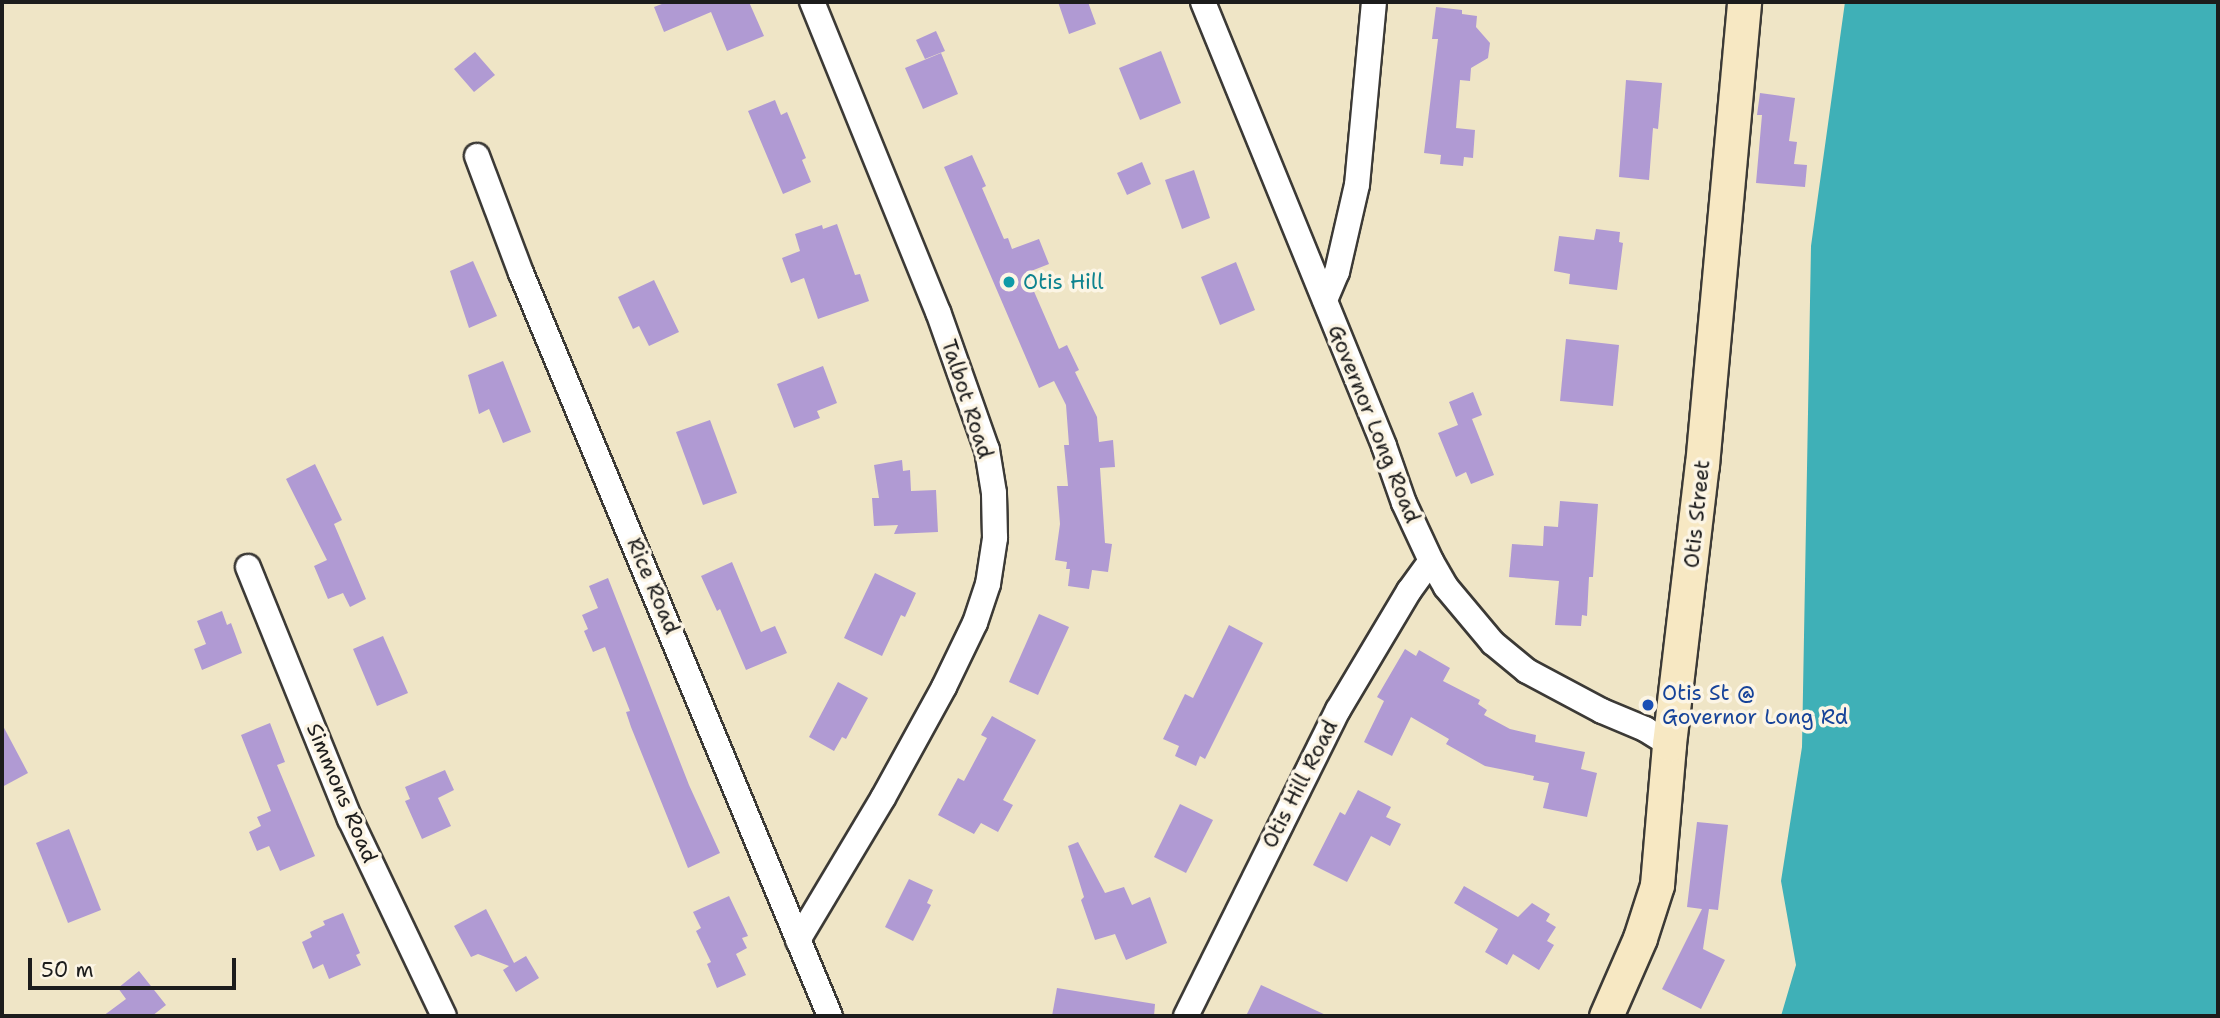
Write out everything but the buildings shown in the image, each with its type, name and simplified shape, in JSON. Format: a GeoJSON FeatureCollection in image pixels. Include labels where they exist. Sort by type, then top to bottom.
{"type":"FeatureCollection","features":[{"type":"Feature","properties":{"kind":"street","name":"Talbot Road"},"geometry":{"type":"LineString","coordinates":[[798,940],[883,798],[944,687],[975,623],[988,584],[995,538],[994,493],[983,438],[939,312],[812,2]]}},
{"type":"Feature","properties":{"kind":"street","name":"Governor Long Road"},"geometry":{"type":"LineString","coordinates":[[1203,2],[1325,300],[1404,503],[1431,562],[1471,619],[1493,643],[1527,671],[1602,711],[1645,729],[1669,744]]}},
{"type":"Feature","properties":{"kind":"street"},"geometry":{"type":"LineString","coordinates":[[1325,300],[1338,272],[1357,185],[1374,2]]}},
{"type":"Feature","properties":{"kind":"street","name":"Otis Street"},"geometry":{"type":"LineString","coordinates":[[1606,1016],[1636,949],[1657,885],[1669,744],[1702,465],[1744,2]]}},
{"type":"Feature","properties":{"kind":"street","name":"Rice Road"},"geometry":{"type":"LineString","coordinates":[[477,156],[522,272],[830,1016]]}},
{"type":"Feature","properties":{"kind":"street","name":"Otis Hill Road"},"geometry":{"type":"LineString","coordinates":[[1185,1016],[1338,710],[1409,591],[1431,562]]}},
{"type":"Feature","properties":{"kind":"street","name":"Simmons Road"},"geometry":{"type":"LineString","coordinates":[[247,567],[350,819],[444,1016]]}},
{"type":"Feature","properties":{"kind":"water"},"geometry":{"type":"Polygon","coordinates":[[[1845,2],[2218,2],[2218,1016],[1781,1016],[1796,965],[1781,881],[1802,747],[1811,246],[1845,2]]]}},
{"type":"Feature","properties":{"kind":"place","name":"Otis Hill"},"geometry":{"type":"Point","coordinates":[1009,282]}},
{"type":"Feature","properties":{"kind":"place","name":"Otis St @ Governor Long Rd"},"geometry":{"type":"Point","coordinates":[1648,705]}}]}
